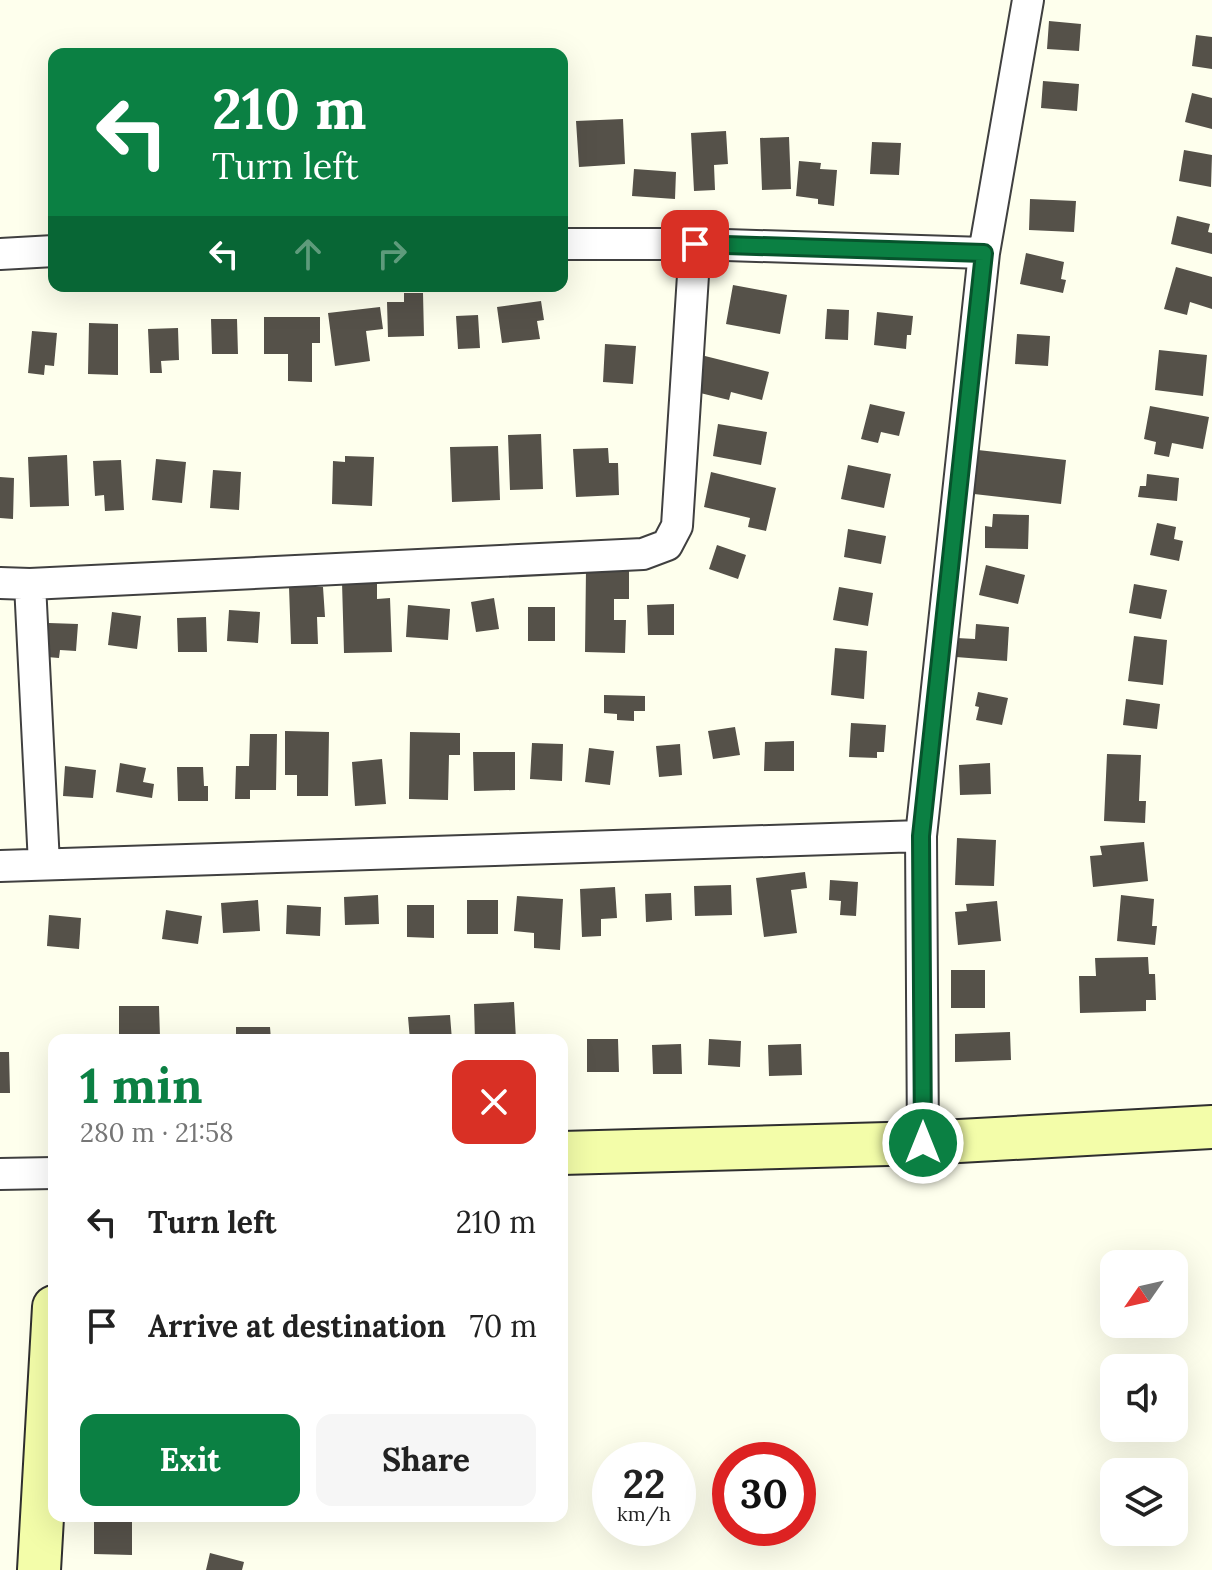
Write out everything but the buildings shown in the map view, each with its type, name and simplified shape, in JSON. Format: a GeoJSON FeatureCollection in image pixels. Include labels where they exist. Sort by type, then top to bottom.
{"type":"FeatureCollection","features":[{"type":"Feature","properties":{"kind":"street"},"geometry":{"type":"LineString","coordinates":[[923,1143],[921,836],[984,253],[1028,0]]}},
{"type":"Feature","properties":{"kind":"street"},"geometry":{"type":"LineString","coordinates":[[568,244],[695,244],[984,253]]}},
{"type":"Feature","properties":{"kind":"street"},"geometry":{"type":"LineString","coordinates":[[0,583],[643,554],[667,545],[677,526],[695,244]]}},
{"type":"Feature","properties":{"kind":"street"},"geometry":{"type":"LineString","coordinates":[[0,254],[48,251]]}},
{"type":"Feature","properties":{"kind":"street"},"geometry":{"type":"LineString","coordinates":[[30,584],[44,864]]}},
{"type":"Feature","properties":{"kind":"street"},"geometry":{"type":"LineString","coordinates":[[0,866],[921,836]]}},
{"type":"Feature","properties":{"kind":"street"},"geometry":{"type":"LineString","coordinates":[[568,1153],[923,1143],[1212,1127]]}},
{"type":"Feature","properties":{"kind":"street"},"geometry":{"type":"LineString","coordinates":[[0,1174],[48,1173]]}},
{"type":"Feature","properties":{"kind":"street"},"geometry":{"type":"LineString","coordinates":[[39,1570],[48,1412]]}},
{"type":"Feature","properties":{"kind":"route"},"geometry":{"type":"LineString","coordinates":[[695,244],[984,253],[921,836],[923,1143]]}}]}
